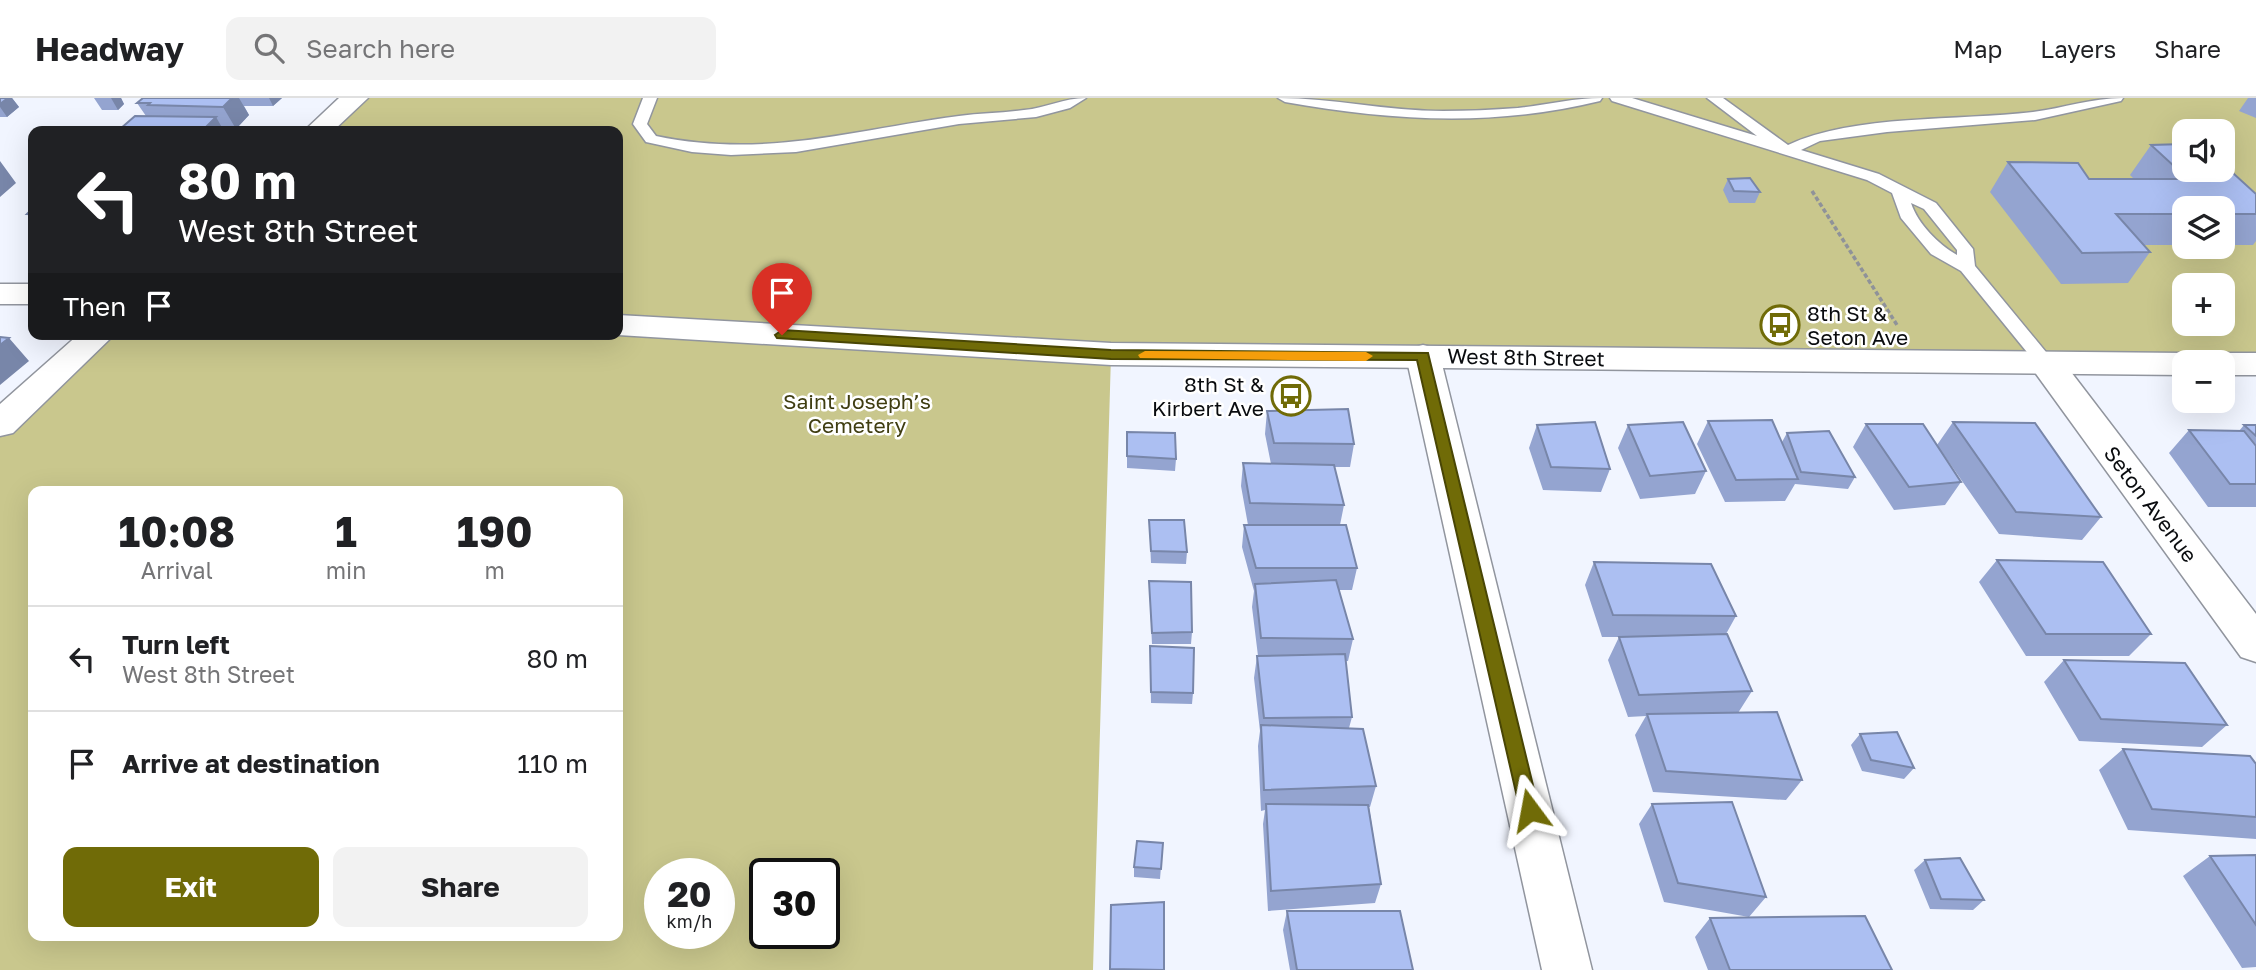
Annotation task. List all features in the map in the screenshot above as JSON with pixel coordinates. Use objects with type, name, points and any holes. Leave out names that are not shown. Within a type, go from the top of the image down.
[{"type":"street","points":[[323,126],[355,98]]},
{"type":"street","points":[[0,293],[28,294]]},
{"type":"street","name":"West 8th Street","points":[[623,325],[1111,354],[2172,364]]},
{"type":"street","points":[[0,424],[92,340]]},
{"type":"street","points":[[1423,356],[1567,970]]},
{"type":"street","name":"Seton Avenue","points":[[2046,363],[2256,645]]},
{"type":"street","points":[[2235,364],[2256,364]]},
{"type":"lane","points":[[650,98],[640,124],[651,139],[700,149],[820,144],[963,119],[1054,110],[1079,98]]},
{"type":"lane","points":[[1286,98],[1347,110],[1465,117],[1550,110],[1595,98]]},
{"type":"lane","points":[[1617,98],[1873,177],[1900,192],[1907,215],[1937,250],[1967,267],[2046,363]]},
{"type":"lane","points":[[1714,98],[1787,151]]},
{"type":"lane","points":[[1787,151],[1818,137],[1887,128],[2035,116],[2116,98]]},
{"type":"path","points":[[1787,151],[1920,362]]},
{"type":"green space","name":"Saint Joseph’s Cemetery","points":[[355,98],[2256,98],[2256,364],[2235,364],[2235,350],[2172,350],[2172,363],[1111,355],[1093,970],[0,970],[0,424],[92,340],[623,340],[623,126],[323,126]]},
{"type":"building","points":[[143,98],[232,98],[223,107],[137,103]]},
{"type":"building","points":[[135,116],[216,117],[207,126],[123,126]]},
{"type":"building","points":[[2172,144],[2172,164],[2151,145]]},
{"type":"building","points":[[2008,162],[2078,163],[2089,179],[2235,182],[2235,175],[2256,194],[2256,214],[2235,214],[2235,196],[2172,196],[2172,214],[2116,214],[2150,252],[2082,253]]},
{"type":"building","points":[[1750,178],[1760,192],[1734,191],[1728,179]]},
{"type":"building","points":[[0,337],[9,338],[0,345]]},
{"type":"building","points":[[1348,409],[1354,444],[1274,443],[1267,411]]},
{"type":"building","points":[[1772,420],[1798,479],[1736,480],[1708,421]]},
{"type":"building","points":[[1595,422],[1610,469],[1551,467],[1537,425]]},
{"type":"building","points":[[1683,422],[1706,471],[1650,476],[1628,425]]},
{"type":"building","points":[[1953,422],[2035,423],[2101,517],[2016,512]]},
{"type":"building","points":[[1866,424],[1923,424],[1961,482],[1909,487]]},
{"type":"building","points":[[2244,425],[2256,425],[2256,436]]},
{"type":"building","points":[[2189,430],[2244,431],[2256,446],[2256,484],[2230,484]]},
{"type":"building","points":[[1829,431],[1855,477],[1801,472],[1787,433]]},
{"type":"building","points":[[1127,432],[1175,433],[1176,459],[1127,456]]},
{"type":"building","points":[[1243,463],[1334,465],[1344,505],[1250,503]]},
{"type":"building","points":[[1149,520],[1184,520],[1187,552],[1151,551]]},
{"type":"building","points":[[1244,525],[1346,525],[1357,568],[1256,568]]},
{"type":"building","points":[[1997,560],[2103,562],[2151,634],[2046,634]]},
{"type":"building","points":[[1594,562],[1711,564],[1736,616],[1613,615]]},
{"type":"building","points":[[1336,580],[1353,639],[1261,638],[1255,584]]},
{"type":"building","points":[[1149,581],[1191,582],[1192,632],[1152,633]]},
{"type":"building","points":[[1727,634],[1752,691],[1639,695],[1619,637]]},
{"type":"building","points":[[1150,646],[1194,648],[1193,693],[1151,692]]},
{"type":"building","points":[[1345,654],[1352,717],[1264,718],[1257,656]]},
{"type":"building","points":[[2064,660],[2185,663],[2227,725],[2101,719]]},
{"type":"building","points":[[1777,712],[1802,780],[1666,771],[1647,714]]},
{"type":"building","points":[[1261,725],[1363,729],[1376,786],[1264,790]]},
{"type":"building","points":[[1897,732],[1914,768],[1871,760],[1860,734]]},
{"type":"building","points":[[2123,749],[2250,756],[2256,764],[2256,817],[2152,809]]},
{"type":"building","points":[[1732,802],[1766,897],[1678,883],[1652,804]]},
{"type":"building","points":[[1266,804],[1368,805],[1381,884],[1271,891]]},
{"type":"building","points":[[1137,841],[1163,843],[1161,869],[1134,867]]},
{"type":"building","points":[[2256,855],[2256,925],[2210,856]]},
{"type":"building","points":[[1960,858],[1984,900],[1941,899],[1925,860]]},
{"type":"building","points":[[1164,902],[1164,970],[1110,969],[1111,905]]},
{"type":"building","points":[[1287,911],[1400,911],[1413,970],[1297,970]]},
{"type":"building","points":[[1865,916],[1892,970],[1730,970],[1710,918]]},
{"type":"slow traffic","points":[[1145,355],[1366,356]]},
{"type":"place","name":"8th St & Seton Ave","points":[[1780,325]]},
{"type":"place","name":"8th St & Kirbert Ave","points":[[1291,396]]},
{"type":"route","points":[[782,335],[1111,354],[1423,356],[1530,810]]}]
